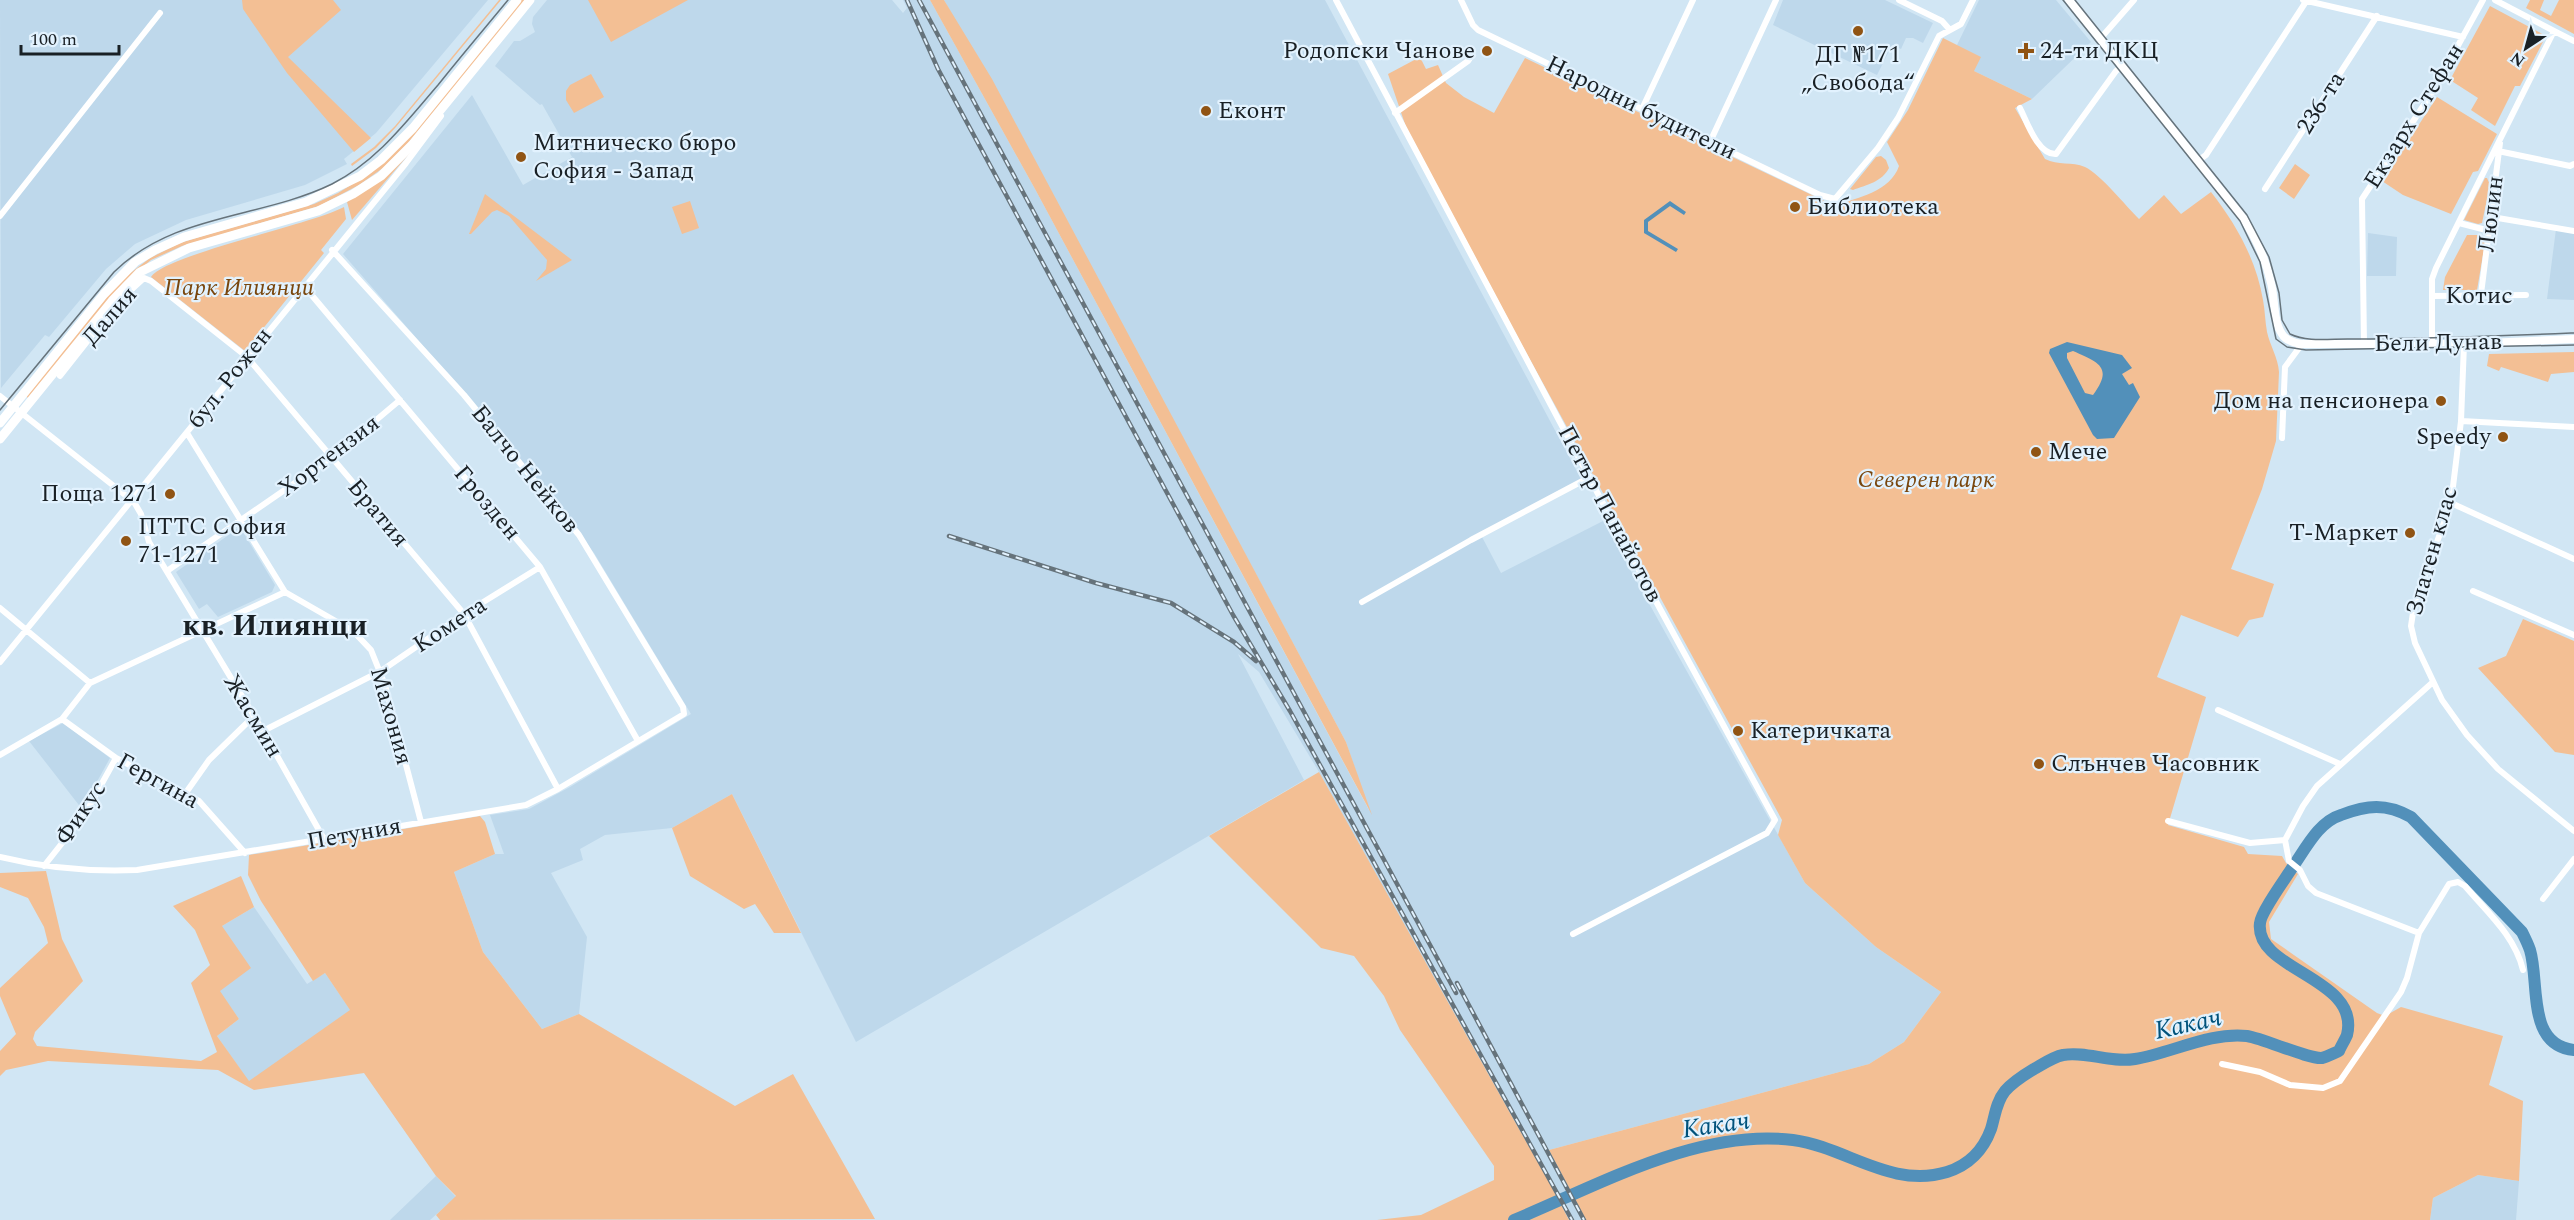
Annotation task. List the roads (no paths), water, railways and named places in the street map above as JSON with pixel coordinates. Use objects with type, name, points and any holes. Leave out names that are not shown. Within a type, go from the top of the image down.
[{"type":"main road","points":[[0,423],[111,286],[143,257],[184,237],[319,197],[342,186],[376,164],[420,120],[517,0]]},
{"type":"main road","name":"бул. Рожен","points":[[0,439],[72,355],[112,301],[140,272],[189,248],[311,213],[353,194],[381,176],[404,154],[457,92],[530,0]]},
{"type":"street","name":"Петър Панайотов","points":[[1336,0],[1775,820],[1767,833],[1573,934]]},
{"type":"street","name":"Народни будители","points":[[1461,0],[1473,26],[1478,30],[1820,195],[1835,199],[1878,148],[1898,118],[1939,36],[1950,30]]},
{"type":"street","points":[[1642,109],[1693,0]]},
{"type":"street","points":[[1710,142],[1776,0]]},
{"type":"street","points":[[1899,0],[1942,21],[1950,30],[1961,24],[1973,0]]},
{"type":"street","points":[[2069,0],[2237,208],[2259,246],[2272,287],[2280,331],[2287,339],[2302,344],[2285,367],[2282,438]]},
{"type":"street","points":[[2100,39],[2134,0]]},
{"type":"street","points":[[2199,160],[2205,155],[2306,0],[2463,37]]},
{"type":"street","name":"Екзарх Стефан","points":[[2364,344],[2362,200],[2433,91],[2483,0]]},
{"type":"street","points":[[2495,0],[2574,41]]},
{"type":"street","points":[[0,216],[160,13]]},
{"type":"street","name":"236-та","points":[[2265,189],[2377,16]]},
{"type":"street","points":[[2432,344],[2432,279],[2436,268],[2554,31]]},
{"type":"street","points":[[1395,113],[1468,61],[1470,58],[1467,52]]},
{"type":"street","points":[[2020,108],[2042,148],[2048,154],[2056,154],[2116,71],[2122,66]]},
{"type":"street","name":"бул. Рожен","points":[[0,662],[187,433],[332,250],[423,142],[457,92]]},
{"type":"street","points":[[2496,151],[2572,165]]},
{"type":"street","name":"Люлин","points":[[2481,294],[2492,217],[2496,151]]},
{"type":"street","points":[[2492,217],[2574,231]]},
{"type":"street","points":[[2459,223],[2490,231]]},
{"type":"street","name":"Балчо Нейков","points":[[332,250],[464,395],[579,535],[685,712]]},
{"type":"street","name":"Далия","points":[[60,376],[72,355],[120,300],[140,280],[147,278]]},
{"type":"street","name":"Братия","points":[[147,278],[247,357],[464,614],[558,789]]},
{"type":"street","name":"Грозден","points":[[304,286],[540,567],[638,741]]},
{"type":"street","name":"Котис","points":[[2432,296],[2526,295]]},
{"type":"street","name":"Бели Дунав","points":[[2302,344],[2464,344],[2574,339]]},
{"type":"street","name":"Златен клас","points":[[2464,344],[2461,421],[2451,503],[2410,617],[2415,643],[2450,712],[2486,757],[2573,828]]},
{"type":"street","points":[[0,396],[131,499]]},
{"type":"street","name":"Хортензия","points":[[167,571],[331,458],[400,400]]},
{"type":"street","points":[[2461,421],[2574,427]]},
{"type":"street","name":"Махония","points":[[187,433],[285,592],[361,637],[371,650],[381,671],[421,822]]},
{"type":"street","points":[[1362,602],[1471,540],[1590,477]]},
{"type":"street","name":"Жасмин","points":[[131,499],[138,507],[149,542],[263,731],[324,839]]},
{"type":"street","points":[[2451,503],[2574,559]]},
{"type":"street","name":"Комета","points":[[263,731],[381,671],[464,614],[540,567]]},
{"type":"street","points":[[2474,591],[2574,634]]},
{"type":"street","points":[[0,755],[62,719],[90,683],[285,592]]},
{"type":"street","points":[[0,608],[90,683]]},
{"type":"street","points":[[2419,933],[2316,893],[2308,886],[2300,870],[2289,861],[2285,840],[2303,806],[2317,786],[2433,682]]},
{"type":"street","points":[[2218,710],[2340,764]]},
{"type":"street","name":"Петуния","points":[[0,857],[44,866],[105,871],[136,870],[526,805],[558,789],[685,712]]},
{"type":"street","points":[[185,795],[209,760],[254,716]]},
{"type":"street","name":"Гергина","points":[[62,719],[116,758],[205,806],[245,853]]},
{"type":"street","name":"Фикус","points":[[44,866],[85,814],[116,758]]},
{"type":"street","points":[[2168,822],[2250,843],[2285,840]]},
{"type":"street","points":[[2544,899],[2574,859]]},
{"type":"street","points":[[2222,1064],[2260,1072],[2290,1085],[2322,1088],[2340,1081],[2385,1016],[2407,978],[2419,933],[2449,884],[2458,882],[2465,886],[2510,938],[2517,950],[2523,970]]},
{"type":"water","points":[[1670,201],[1686,212],[1684,215],[1670,206],[1648,222],[1648,231],[1678,249],[1676,252],[1644,233],[1644,220]]},
{"type":"water","points":[[2067,342],[2122,355],[2132,368],[2122,374],[2129,385],[2133,383],[2140,397],[2114,438],[2097,439],[2093,435],[2049,353],[2050,349]],"holes":[[[2073,351],[2096,362],[2102,372],[2099,386],[2093,395],[2085,393],[2067,358],[2067,353]]]},
{"type":"waterway","name":"Какач","points":[[1514,1220],[1650,1162],[1722,1143],[1758,1139],[1793,1140],[1813,1144],[1869,1165],[1907,1175],[1926,1176],[1947,1172],[1968,1161],[1984,1144],[2005,1091],[2034,1069],[2063,1055],[2081,1054],[2116,1060],[2135,1059],[2205,1040],[2233,1036],[2247,1036],[2322,1058],[2339,1051],[2347,1035],[2347,1016],[2338,1000],[2324,987],[2273,953],[2263,939],[2260,923],[2264,911],[2319,830],[2333,819],[2368,808],[2393,809],[2411,817],[2522,932],[2530,950],[2542,1025],[2548,1037],[2559,1046],[2574,1050]]},
{"type":"tram line","points":[[0,410],[114,272],[138,253],[163,238],[190,227],[276,204],[332,184],[363,164],[402,127],[508,0]]},
{"type":"tram line","points":[[2063,0],[2240,221],[2260,262],[2276,339],[2287,347],[2306,350],[2574,345]]},
{"type":"tram line","points":[[2075,0],[2247,215],[2269,257],[2279,293],[2282,320],[2290,334],[2321,340],[2574,333]]},
{"type":"railway","points":[[907,0],[938,69],[1233,615],[1290,711],[1572,1220]]},
{"type":"railway","points":[[919,0],[1456,993]]},
{"type":"railway","points":[[949,536],[1096,583],[1171,603],[1234,642],[1256,661]]},
{"type":"railway","points":[[1457,983],[1584,1220]]},
{"type":"place","name":"ДГ №171 „Свобода“","points":[[1858,31]]},
{"type":"place","name":"Родопски Чанове","points":[[1487,51]]},
{"type":"place","name":"24-ти ДКЦ","points":[[2026,51]]},
{"type":"place","name":"Еконт","points":[[1206,111]]},
{"type":"place","name":"Митническо бюро София - Запад","points":[[521,157]]},
{"type":"place","name":"Библиотека","points":[[1795,207]]},
{"type":"place","name":"Дом на пенсионера","points":[[2441,401]]},
{"type":"place","name":"Speedy","points":[[2503,437]]},
{"type":"place","name":"Мече","points":[[2036,452]]},
{"type":"place","name":"Поща 1271","points":[[170,494]]},
{"type":"place","name":"Т-Маркет","points":[[2410,533]]},
{"type":"place","name":"ПТТС София 71-1271","points":[[126,541]]},
{"type":"place","name":"Катеричката","points":[[1738,731]]},
{"type":"place","name":"Слънчев Часовник","points":[[2039,764]]},
{"type":"district","name":"кв. Илиянци","points":[[275,626]]},
{"type":"park label","name":"Парк Илиянци","points":[[239,288]]},
{"type":"park label","name":"Северен парк","points":[[1926,480]]}]
